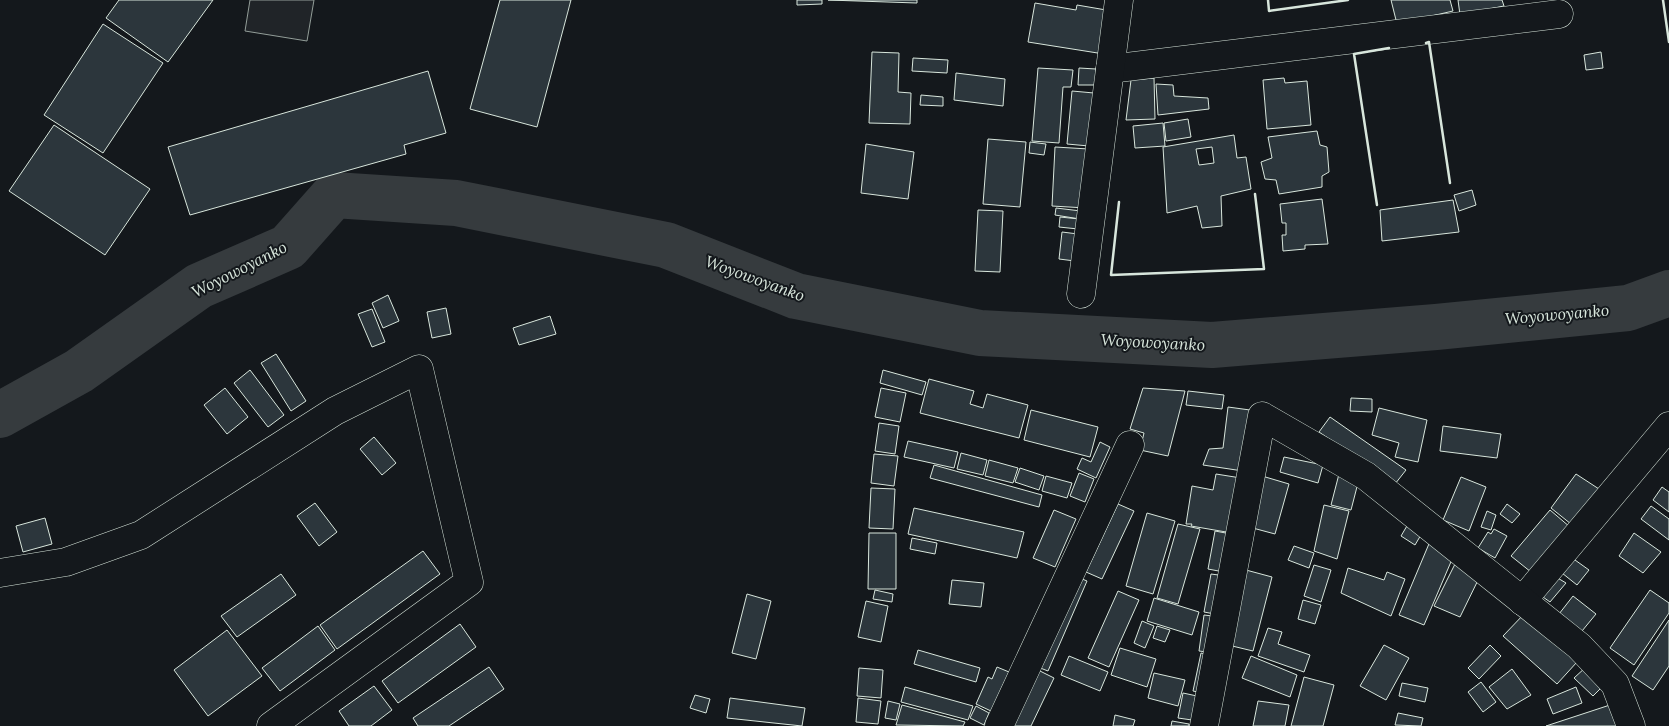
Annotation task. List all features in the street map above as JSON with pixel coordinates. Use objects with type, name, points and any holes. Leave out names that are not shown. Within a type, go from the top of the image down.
[{"type":"street","points":[[1081,294],[1119,0]]},
{"type":"street","points":[[1110,69],[1559,14]]},
{"type":"street","points":[[0,573],[66,562],[141,535],[335,411],[419,369],[469,582],[270,726]]},
{"type":"street","points":[[1204,726],[1262,416],[1366,476],[1579,646],[1615,684],[1631,726]]},
{"type":"street","points":[[1522,601],[1669,426]]},
{"type":"street","points":[[1000,726],[1130,445]]},
{"type":"shaded area","points":[[250,0],[314,0],[307,41],[245,31]]},
{"type":"building","points":[[119,0],[213,0],[168,62],[106,18]]},
{"type":"building","points":[[500,0],[571,0],[537,127],[470,109]]},
{"type":"building","points":[[797,0],[822,0],[822,4],[797,5]]},
{"type":"building","points":[[828,0],[917,0],[917,3]]},
{"type":"building","points":[[1391,0],[1450,0],[1453,11],[1397,24]]},
{"type":"building","points":[[1458,0],[1502,0],[1504,6],[1460,15]]},
{"type":"building","points":[[1035,3],[1076,10],[1077,5],[1112,11],[1104,54],[1028,42]]},
{"type":"building","points":[[103,24],[163,63],[103,153],[44,115]]},
{"type":"building","points":[[872,52],[899,53],[898,92],[911,93],[910,124],[869,123]]},
{"type":"building","points":[[1601,52],[1603,68],[1586,70],[1584,55]]},
{"type":"building","points":[[913,58],[948,60],[947,73],[912,71]]},
{"type":"building","points":[[1038,68],[1073,70],[1071,87],[1063,87],[1059,143],[1032,141]]},
{"type":"building","points":[[1079,68],[1096,69],[1096,85],[1078,85]]},
{"type":"building","points":[[428,71],[446,133],[404,145],[406,154],[190,215],[168,147]]},
{"type":"building","points":[[956,73],[1005,79],[1003,106],[954,100]]},
{"type":"building","points":[[1154,78],[1155,119],[1126,120],[1131,80]]},
{"type":"building","points":[[1284,78],[1285,83],[1307,81],[1311,125],[1267,129],[1263,80]]},
{"type":"building","points":[[1156,84],[1173,85],[1174,96],[1208,98],[1209,109],[1158,115]]},
{"type":"building","points":[[1072,91],[1094,93],[1089,146],[1067,144]]},
{"type":"building","points":[[921,95],[943,97],[943,106],[920,105]]},
{"type":"building","points":[[1188,119],[1191,137],[1166,141],[1164,123]]},
{"type":"building","points":[[1163,123],[1165,146],[1135,148],[1133,126]]},
{"type":"building","points":[[54,125],[150,189],[105,255],[9,191]]},
{"type":"building","points":[[1317,131],[1320,145],[1327,147],[1329,172],[1322,176],[1322,187],[1279,194],[1276,180],[1265,179],[1261,162],[1272,158],[1268,137]]},
{"type":"building","points":[[1234,135],[1237,158],[1246,157],[1251,189],[1221,196],[1222,226],[1202,228],[1197,206],[1167,213],[1163,147]],"holes":[[[1212,147],[1214,163],[1199,165],[1196,149]]]},
{"type":"building","points":[[988,139],[1026,142],[1020,207],[983,204]]},
{"type":"building","points":[[1030,142],[1046,144],[1044,155],[1029,153]]},
{"type":"building","points":[[866,144],[914,152],[908,199],[861,193]]},
{"type":"building","points":[[1055,147],[1089,149],[1086,208],[1052,206]]},
{"type":"building","points":[[1472,190],[1476,205],[1459,211],[1454,195]]},
{"type":"building","points":[[1322,199],[1328,244],[1305,245],[1305,249],[1283,251],[1282,235],[1286,235],[1286,223],[1282,223],[1280,204]]},
{"type":"building","points":[[1453,200],[1459,232],[1382,241],[1380,210]]},
{"type":"building","points":[[1056,208],[1081,211],[1080,219],[1055,215]]},
{"type":"building","points":[[978,210],[1003,211],[1000,272],[975,271]]},
{"type":"building","points":[[1060,217],[1079,219],[1078,229],[1059,227]]},
{"type":"building","points":[[1062,232],[1078,234],[1075,261],[1059,259]]},
{"type":"building","points":[[388,295],[399,321],[383,328],[372,303]]},
{"type":"building","points":[[446,308],[451,334],[432,338],[427,312]]},
{"type":"building","points":[[372,309],[385,342],[372,347],[358,314]]},
{"type":"building","points":[[550,316],[556,334],[519,345],[513,328]]},
{"type":"building","points":[[276,354],[306,401],[291,411],[261,363]]},
{"type":"building","points":[[250,370],[284,415],[268,427],[234,383]]},
{"type":"building","points":[[883,370],[926,382],[922,395],[880,383]]},
{"type":"building","points":[[929,379],[974,391],[970,404],[983,408],[987,394],[1028,405],[1019,438],[920,413]]},
{"type":"building","points":[[225,388],[248,417],[227,434],[204,405]]},
{"type":"building","points":[[881,388],[906,393],[900,422],[875,417]]},
{"type":"building","points":[[1143,388],[1185,391],[1168,456],[1140,450],[1144,433],[1130,429]]},
{"type":"building","points":[[1188,391],[1224,395],[1222,409],[1186,405]]},
{"type":"building","points":[[1351,398],[1372,399],[1372,412],[1350,411]]},
{"type":"building","points":[[1228,407],[1250,410],[1243,471],[1203,465],[1209,449],[1223,448]]},
{"type":"building","points":[[1379,408],[1427,420],[1418,462],[1395,457],[1399,443],[1372,435]]},
{"type":"building","points":[[1031,410],[1098,427],[1090,457],[1024,440]]},
{"type":"building","points":[[1330,417],[1406,470],[1395,484],[1319,432]]},
{"type":"building","points":[[879,423],[899,426],[895,454],[875,451]]},
{"type":"building","points":[[1443,426],[1501,434],[1497,458],[1440,451]]},
{"type":"building","points":[[374,437],[396,463],[382,475],[360,449]]},
{"type":"building","points":[[908,441],[958,452],[954,468],[904,457]]},
{"type":"building","points":[[1100,442],[1110,447],[1096,478],[1077,469],[1082,458],[1091,462]]},
{"type":"building","points":[[961,453],[987,460],[983,475],[957,469]]},
{"type":"building","points":[[874,454],[898,456],[894,486],[871,483]]},
{"type":"building","points":[[1284,457],[1323,465],[1318,483],[1280,472]]},
{"type":"building","points":[[989,460],[1018,468],[1013,483],[985,476]]},
{"type":"building","points":[[934,465],[1042,495],[1039,507],[930,478]]},
{"type":"building","points":[[1020,468],[1044,476],[1039,490],[1015,482]]},
{"type":"building","points":[[1079,473],[1094,479],[1085,502],[1070,496]]},
{"type":"building","points":[[1216,474],[1241,478],[1232,533],[1186,524],[1192,486],[1213,490]]},
{"type":"building","points":[[1339,474],[1359,479],[1351,510],[1331,505]]},
{"type":"building","points":[[1576,474],[1599,489],[1571,524],[1551,508]]},
{"type":"building","points":[[1046,476],[1072,483],[1067,498],[1042,491]]},
{"type":"building","points":[[1262,476],[1289,484],[1275,534],[1249,527]]},
{"type":"building","points":[[1461,477],[1486,487],[1469,531],[1443,520]]},
{"type":"building","points":[[1662,487],[1669,492],[1669,512],[1653,500]]},
{"type":"building","points":[[871,488],[895,489],[893,529],[869,528]]},
{"type":"building","points":[[315,503],[337,532],[319,546],[297,516]]},
{"type":"building","points":[[1118,504],[1134,511],[1102,579],[1086,572]]},
{"type":"building","points":[[1507,504],[1520,514],[1512,523],[1500,514]]},
{"type":"building","points":[[1324,505],[1349,511],[1337,559],[1314,551]]},
{"type":"building","points":[[1651,506],[1669,519],[1669,540],[1641,519]]},
{"type":"building","points":[[914,508],[1024,532],[1017,558],[908,534]]},
{"type":"building","points":[[1054,510],[1076,519],[1055,567],[1033,558]]},
{"type":"building","points":[[1550,510],[1570,527],[1531,572],[1511,556]]},
{"type":"building","points":[[1487,511],[1496,515],[1491,530],[1481,527]]},
{"type":"building","points":[[1147,513],[1175,521],[1153,594],[1126,586]]},
{"type":"building","points":[[45,518],[52,544],[23,552],[16,526]]},
{"type":"building","points":[[1411,519],[1425,528],[1415,545],[1401,536]]},
{"type":"building","points":[[1178,524],[1200,529],[1178,604],[1157,598]]},
{"type":"building","points":[[1494,529],[1507,536],[1495,558],[1478,548],[1488,532],[1491,534]]},
{"type":"building","points":[[1215,531],[1231,534],[1224,572],[1208,569]]},
{"type":"building","points":[[869,533],[896,533],[896,589],[868,589]]},
{"type":"building","points":[[1634,533],[1661,552],[1643,573],[1619,556]]},
{"type":"building","points":[[912,538],[937,543],[935,554],[910,549]]},
{"type":"building","points":[[1431,539],[1456,550],[1424,625],[1399,615]]},
{"type":"building","points":[[1294,546],[1314,553],[1309,568],[1288,560]]},
{"type":"building","points":[[423,551],[440,574],[337,649],[320,625]]},
{"type":"building","points":[[1568,555],[1589,570],[1577,585],[1557,569]]},
{"type":"building","points":[[1459,556],[1482,572],[1460,617],[1434,606]]},
{"type":"building","points":[[1314,565],[1331,570],[1321,602],[1304,596]]},
{"type":"building","points":[[1348,568],[1384,580],[1387,572],[1405,579],[1391,616],[1341,593]]},
{"type":"building","points":[[1246,570],[1272,577],[1253,651],[1228,645]]},
{"type":"building","points":[[281,574],[296,595],[237,637],[221,616]]},
{"type":"building","points":[[1070,574],[1087,581],[1048,671],[1030,664]]},
{"type":"building","points":[[1211,574],[1226,576],[1220,615],[1204,612]]},
{"type":"building","points":[[1551,574],[1566,583],[1550,602],[1536,592]]},
{"type":"building","points":[[952,580],[984,583],[981,607],[949,604]]},
{"type":"building","points":[[875,590],[893,594],[892,602],[873,599]]},
{"type":"building","points":[[1650,590],[1669,603],[1669,613],[1634,665],[1610,648]]},
{"type":"building","points":[[1118,591],[1139,600],[1109,667],[1088,658]]},
{"type":"building","points":[[747,594],[771,601],[756,659],[732,653]]},
{"type":"building","points":[[1573,596],[1596,614],[1582,631],[1559,614]]},
{"type":"building","points":[[1154,598],[1199,612],[1192,635],[1147,621]]},
{"type":"building","points":[[1303,600],[1321,605],[1315,624],[1298,619]]},
{"type":"building","points":[[866,601],[888,606],[881,642],[858,637]]},
{"type":"building","points":[[1525,613],[1577,662],[1557,684],[1503,636]]},
{"type":"building","points":[[1204,615],[1221,617],[1215,653],[1199,651]]},
{"type":"building","points":[[1669,620],[1669,666],[1653,690],[1632,676]]},
{"type":"building","points":[[1142,621],[1154,626],[1145,648],[1134,643]]},
{"type":"building","points":[[460,624],[476,647],[398,703],[382,681]]},
{"type":"building","points":[[318,626],[335,650],[280,691],[262,668]]},
{"type":"building","points":[[1157,626],[1170,630],[1165,642],[1153,638]]},
{"type":"building","points":[[1268,628],[1282,632],[1278,644],[1310,655],[1304,672],[1258,656]]},
{"type":"building","points":[[227,630],[262,676],[208,716],[174,670]]},
{"type":"building","points":[[1384,645],[1409,658],[1386,700],[1360,686]]},
{"type":"building","points":[[1490,645],[1501,656],[1479,679],[1468,668]]},
{"type":"building","points":[[1120,648],[1156,659],[1147,687],[1111,675]]},
{"type":"building","points":[[918,650],[980,668],[976,682],[914,664]]},
{"type":"building","points":[[1201,653],[1215,656],[1207,694],[1193,691]]},
{"type":"building","points":[[1069,656],[1108,672],[1100,691],[1061,675]]},
{"type":"building","points":[[1251,656],[1297,675],[1290,697],[1242,678]]},
{"type":"building","points":[[489,667],[504,689],[449,726],[418,726],[413,718]]},
{"type":"building","points":[[997,667],[1009,672],[991,711],[976,704],[988,677],[992,679]]},
{"type":"building","points":[[1032,667],[1054,678],[1031,726],[1004,726]]},
{"type":"building","points":[[1586,667],[1604,685],[1593,696],[1574,678]]},
{"type":"building","points":[[859,668],[883,670],[881,698],[857,696]]},
{"type":"building","points":[[1512,669],[1531,695],[1507,709],[1489,687]]},
{"type":"building","points":[[1154,673],[1185,680],[1178,706],[1148,698]]},
{"type":"building","points":[[1304,677],[1334,685],[1323,726],[1291,726]]},
{"type":"building","points":[[1481,682],[1496,702],[1483,712],[1468,692]]},
{"type":"building","points":[[1402,683],[1428,688],[1425,702],[1399,696]]},
{"type":"building","points":[[374,686],[392,710],[371,726],[349,726],[339,711]]},
{"type":"building","points":[[905,687],[973,706],[968,720],[901,702]]},
{"type":"building","points":[[1576,687],[1582,703],[1553,714],[1547,699]]},
{"type":"building","points":[[1183,693],[1197,696],[1192,720],[1178,718]]},
{"type":"building","points":[[695,695],[710,699],[706,713],[690,708]]},
{"type":"building","points":[[730,698],[805,708],[802,726],[727,718]]},
{"type":"building","points":[[858,698],[881,701],[878,724],[856,722]]},
{"type":"building","points":[[888,701],[900,704],[896,720],[885,718]]},
{"type":"building","points":[[1258,701],[1289,705],[1285,726],[1253,726]]},
{"type":"building","points":[[1616,703],[1623,726],[1546,726]]},
{"type":"building","points":[[902,705],[965,722],[963,726],[896,725]]},
{"type":"building","points":[[976,706],[989,713],[984,725],[970,718]]},
{"type":"building","points":[[1398,713],[1423,718],[1421,726],[1395,725]]},
{"type":"building","points":[[1115,715],[1135,720],[1133,726],[1113,726]]},
{"type":"building","points":[[1172,721],[1189,724],[1189,726],[1171,726]]},
{"type":"waterway","name":"Woyowoyanko","points":[[0,415],[79,371],[199,286],[288,247],[334,195],[456,203],[666,245],[796,296],[980,333],[1212,345],[1436,327],[1628,308],[1669,293]]},
{"type":"wall","points":[[1268,0],[1269,11],[1348,0]]},
{"type":"wall","points":[[1663,0],[1669,42]]},
{"type":"wall","points":[[1426,43],[1429,42],[1450,183]]},
{"type":"wall","points":[[1377,205],[1354,54],[1389,48]]},
{"type":"wall","points":[[1119,202],[1111,275],[1264,269],[1255,194]]}]
